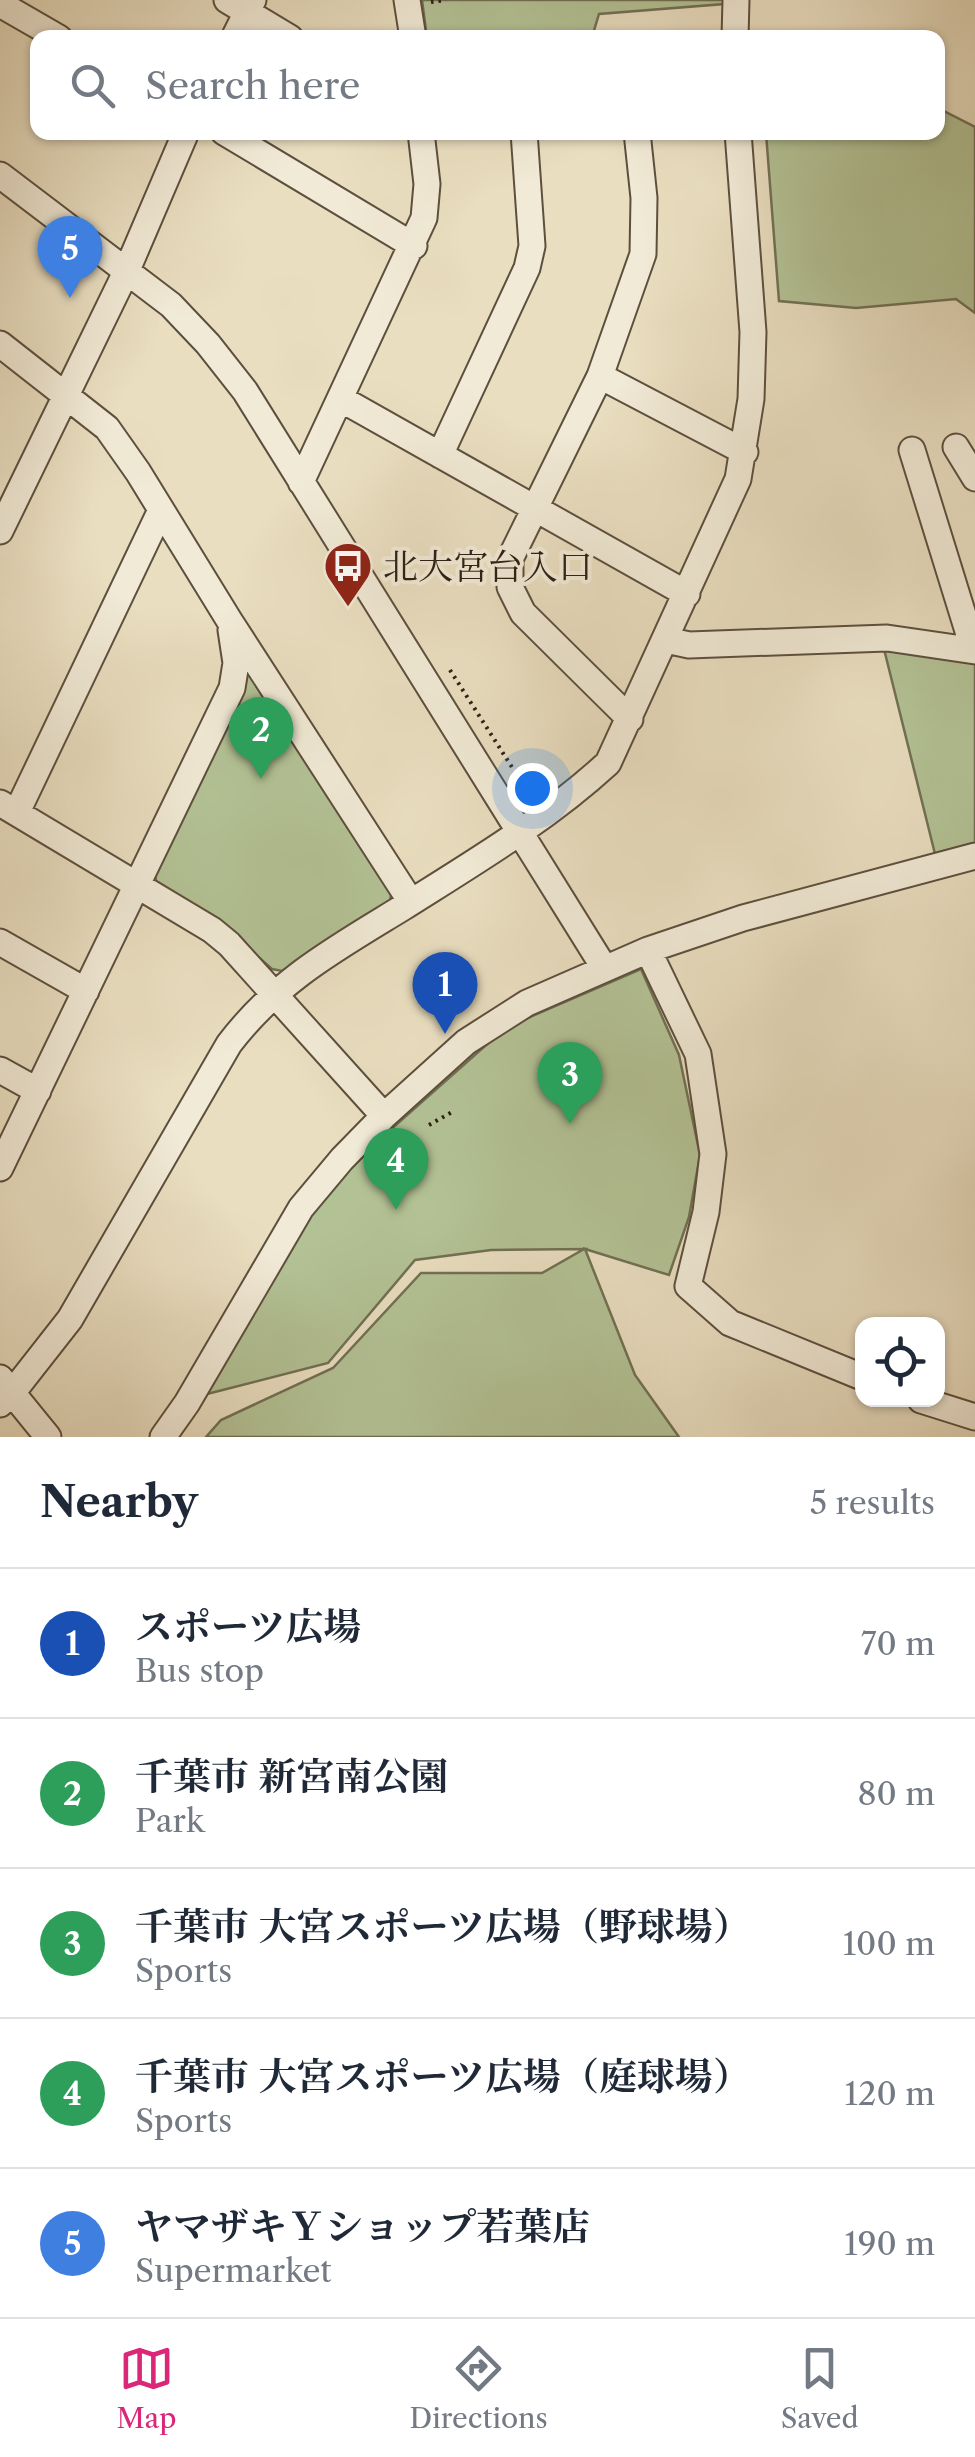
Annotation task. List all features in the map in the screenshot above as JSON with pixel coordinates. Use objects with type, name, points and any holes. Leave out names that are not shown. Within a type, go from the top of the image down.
[{"type":"street","points":[[407,0],[412,30]]},
{"type":"street","points":[[736,0],[736,30]]},
{"type":"street","points":[[0,4],[45,30]]},
{"type":"street","points":[[236,30],[243,4],[279,30]]},
{"type":"street","points":[[0,531],[127,270],[183,140]]},
{"type":"street","points":[[237,140],[414,246]]},
{"type":"street","points":[[301,482],[424,218],[427,184],[422,140]]},
{"type":"street","points":[[440,454],[526,268],[532,246],[525,140]]},
{"type":"street","points":[[630,719],[524,613],[510,587],[510,559],[600,376],[643,254],[644,198],[638,140]]},
{"type":"street","points":[[48,1437],[4,1392],[70,1320],[229,1044],[273,993],[304,968],[520,833],[578,791],[608,763],[738,479],[745,452],[752,399],[753,332],[738,140]]},
{"type":"street","points":[[0,175],[171,305],[246,391],[605,969]]},
{"type":"street","points":[[0,344],[106,428],[411,902]]},
{"type":"street","points":[[600,376],[745,452]]},
{"type":"street","points":[[341,399],[687,594]]},
{"type":"street","points":[[956,447],[975,478]]},
{"type":"street","points":[[666,640],[689,646],[886,638],[973,650],[912,450]]},
{"type":"street","points":[[161,510],[8,807],[212,930],[384,1116]]},
{"type":"street","points":[[4,1154],[232,688],[236,663],[229,620]]},
{"type":"street","points":[[163,1437],[302,1208],[384,1116],[466,1042],[528,1003],[648,950],[743,918],[975,856]]},
{"type":"street","points":[[0,942],[86,991]]},
{"type":"street","points":[[648,950],[698,1054],[713,1154],[706,1212],[688,1286],[730,1323],[855,1373]]},
{"type":"street","points":[[0,1070],[38,1091]]},
{"type":"street","points":[[943,1407],[975,1417]]},
{"type":"path","points":[[429,1126],[452,1112]]},
{"type":"green space","points":[[422,0],[724,0],[724,4],[599,14],[594,30],[426,30]]},
{"type":"green space","points":[[945,112],[975,127],[975,313],[956,299],[856,308],[779,301],[767,140],[945,140]]},
{"type":"green space","points":[[883,645],[975,656],[975,849],[937,862]]},
{"type":"green space","points":[[247,671],[255,671],[392,891],[390,900],[282,971],[272,969],[214,918],[156,881],[155,872]]},
{"type":"green space","points":[[641,969],[679,1055],[700,1155],[689,1217],[669,1275],[585,1249],[635,1375],[679,1437],[206,1437],[221,1420],[333,1368],[421,1273],[542,1273],[584,1249],[491,1250],[415,1260],[328,1363],[203,1395],[273,1267],[345,1170],[494,1038],[523,1020]]},
{"type":"place","name":"ヤマザキＹショップ若葉店","points":[[70,298]]},
{"type":"place","name":"北大宮台入口","points":[[348,608]]},
{"type":"place","name":"千葉市 新宮南公園","points":[[261,779]]},
{"type":"place","name":"スポーツ広場","points":[[445,1034]]},
{"type":"place","name":"千葉市 大宮スポーツ広場（野球場）","points":[[570,1124]]},
{"type":"place","name":"千葉市 大宮スポーツ広場（庭球場）","points":[[396,1210]]}]
